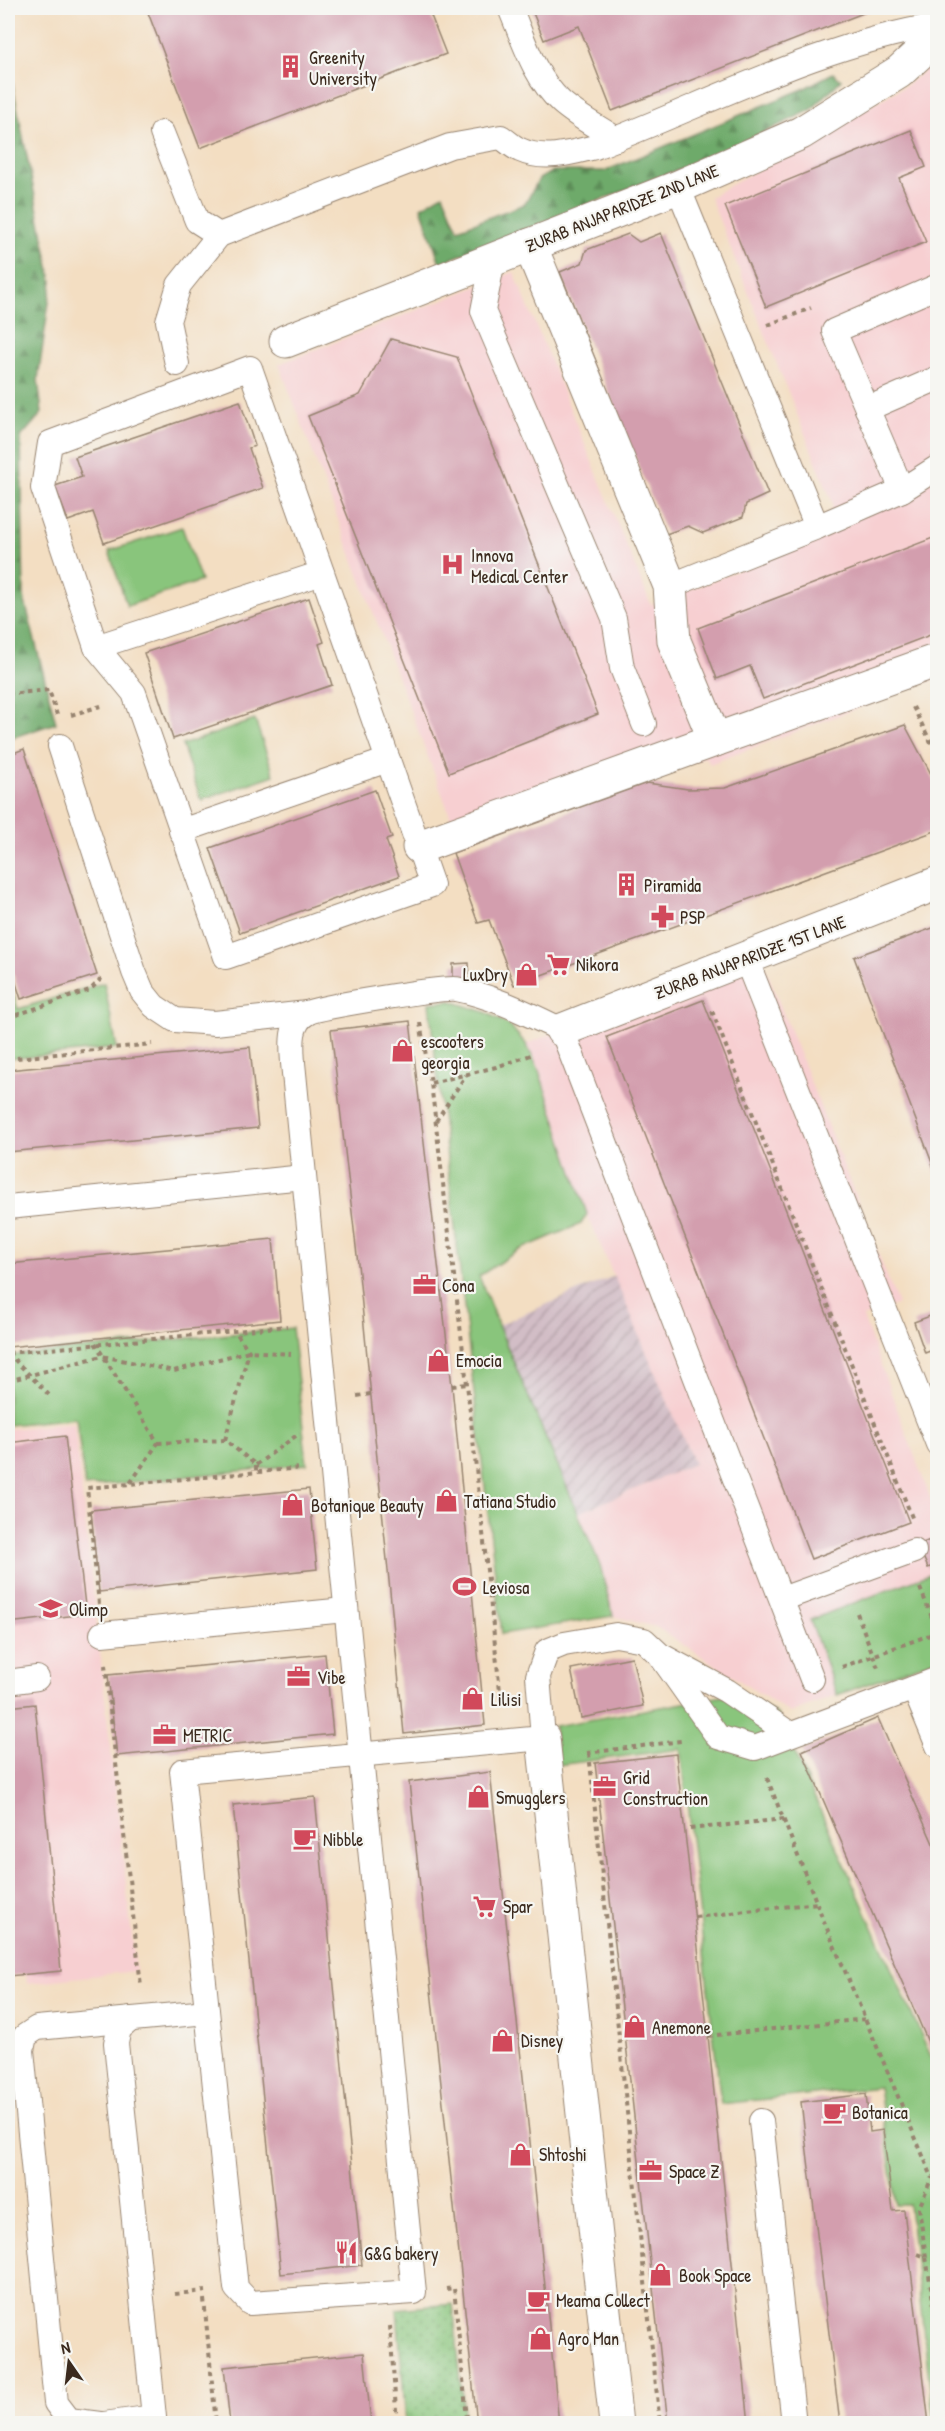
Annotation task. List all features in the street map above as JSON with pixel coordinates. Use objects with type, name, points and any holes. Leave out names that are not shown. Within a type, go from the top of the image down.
[{"type":"street","name":"ZURAB ANJAPARIDZE 2ND LANE","points":[[286,340],[678,187],[801,133],[899,72],[938,36]]},
{"type":"street","points":[[530,245],[670,586],[674,641],[715,740]]},
{"type":"street","points":[[419,847],[938,660]]},
{"type":"street","name":"ZURAB ANJAPARIDZE 1ST LANE","points":[[552,1041],[699,977],[938,883]]},
{"type":"street","points":[[544,1748],[616,2424]]},
{"type":"lane","points":[[510,8],[531,62],[543,81],[561,102],[616,139]]},
{"type":"lane","points":[[177,364],[168,321],[173,303],[179,285],[219,235],[450,146],[501,137],[521,150],[543,156],[566,154],[616,139],[849,46],[894,32],[938,25]]},
{"type":"lane","points":[[162,133],[197,221],[219,235]]},
{"type":"lane","points":[[678,187],[817,527]]},
{"type":"lane","points":[[493,260],[483,311],[614,618],[622,668],[644,724]]},
{"type":"lane","points":[[902,490],[834,331],[938,286]]},
{"type":"lane","points":[[250,368],[432,885],[226,957],[134,693],[96,647],[43,488],[50,443],[250,368]]},
{"type":"lane","points":[[867,409],[938,378]]},
{"type":"lane","points":[[670,586],[902,490],[938,467]]},
{"type":"lane","points":[[96,647],[322,573]]},
{"type":"lane","points":[[60,746],[142,992],[154,1006],[175,1020],[215,1023],[307,1013],[370,1000],[454,989],[505,1003],[552,1041],[782,1599],[812,1679]]},
{"type":"lane","points":[[181,831],[388,760]]},
{"type":"lane","points":[[746,959],[938,1444]]},
{"type":"lane","points":[[307,1013],[294,1029],[292,1040],[316,1322],[362,1755],[414,2292],[263,2304],[250,2303],[236,2288],[182,1771],[362,1755],[505,1741],[544,1748],[537,1676],[547,1651],[564,1644],[616,1635],[644,1640],[660,1655],[718,1737],[755,1748],[938,1679]]},
{"type":"lane","points":[[8,1207],[304,1178]]},
{"type":"lane","points":[[782,1599],[914,1551]]},
{"type":"lane","points":[[102,1634],[345,1610]]},
{"type":"lane","points":[[660,1655],[727,1691],[790,1734]]},
{"type":"lane","points":[[8,1682],[37,1678]]},
{"type":"lane","points":[[914,1688],[938,1746]]},
{"type":"lane","points":[[131,2019],[119,2029],[116,2043],[154,2420],[102,2424],[69,2420],[56,2403],[22,2050],[25,2036],[37,2028],[131,2019],[207,2012]]},
{"type":"lane","points":[[760,2121],[794,2424]]},
{"type":"path","points":[[769,325],[821,304]]},
{"type":"path","points":[[8,694],[49,690],[58,718]]},
{"type":"path","points":[[69,715],[104,705]]},
{"type":"path","points":[[8,1011],[16,1015],[90,990],[127,952]]},
{"type":"path","points":[[699,977],[914,1522],[914,1551]]},
{"type":"path","points":[[419,1017],[431,1083],[467,1384],[505,1741]]},
{"type":"path","points":[[431,1083],[496,1067],[552,1041]]},
{"type":"path","points":[[435,1121],[466,1075]]},
{"type":"path","points":[[8,1353],[316,1322]]},
{"type":"path","points":[[225,1440],[249,1351],[236,1331]]},
{"type":"path","points":[[95,1343],[158,1443]]},
{"type":"path","points":[[8,1382],[102,1356],[174,1371],[249,1351],[297,1354]]},
{"type":"path","points":[[8,1353],[52,1398]]},
{"type":"path","points":[[452,1386],[467,1384]]},
{"type":"path","points":[[256,1465],[305,1429]]},
{"type":"path","points":[[158,1443],[225,1440],[256,1465]]},
{"type":"path","points":[[129,1485],[158,1443]]},
{"type":"path","points":[[141,1987],[87,1488],[332,1464]]},
{"type":"path","points":[[256,1465],[256,1473]]},
{"type":"path","points":[[840,1668],[938,1632],[920,1588]]},
{"type":"path","points":[[857,1613],[880,1672]]},
{"type":"path","points":[[544,1748],[589,1753],[718,1737]]},
{"type":"path","points":[[755,1748],[817,1903],[935,2177],[919,2208],[938,2328]]},
{"type":"path","points":[[589,1753],[660,2424]]},
{"type":"path","points":[[690,1828],[784,1819]]},
{"type":"path","points":[[695,1917],[817,1903]]},
{"type":"path","points":[[708,2036],[866,2019]]},
{"type":"path","points":[[918,2254],[926,2257]]},
{"type":"path","points":[[414,2292],[454,2288],[468,2421],[459,2424]]},
{"type":"path","points":[[203,2292],[216,2424]]},
{"type":"path","points":[[387,2295],[398,2424]]},
{"type":"shaded area","points":[[937,60],[937,678],[710,764],[705,757],[448,847],[450,815],[279,364],[514,272],[651,605],[823,537],[833,504],[710,197],[907,85]]},
{"type":"shaded area","points":[[760,954],[898,1304],[863,1317],[937,1516],[937,1571],[811,1620],[837,1695],[790,1713],[656,1627],[613,1616],[600,1565],[578,1513],[694,1464],[587,1214],[538,1068],[526,1044]]},
{"type":"shaded area","points":[[614,1276],[694,1464],[578,1513],[498,1325]]},
{"type":"shaded area","name":"Olimp","points":[[74,1423],[136,1971],[27,1983],[26,1974],[8,1976],[8,1429]]},
{"type":"green space","points":[[8,62],[52,281],[38,379],[42,413],[21,437],[24,598],[56,723],[8,739]]},
{"type":"green space","points":[[833,73],[841,80],[811,110],[723,152],[440,263],[421,207],[443,194],[458,229],[525,204],[539,179],[553,171],[605,171],[803,89]]},
{"type":"green space","points":[[182,527],[201,581],[127,606],[109,551]]},
{"type":"green space","points":[[255,720],[274,775],[201,800],[182,745]]},
{"type":"green space","points":[[8,978],[18,1009],[104,983],[117,1048],[8,1059]]},
{"type":"green space","points":[[451,1001],[485,1012],[509,1025],[526,1044],[538,1068],[587,1214],[581,1224],[519,1250],[479,1276],[600,1565],[613,1616],[502,1634],[429,1003]]},
{"type":"green space","points":[[292,1328],[307,1464],[85,1487],[76,1418],[8,1425],[8,1356]]},
{"type":"green space","points":[[937,1571],[937,1659],[837,1695],[810,1620]]},
{"type":"green space","points":[[740,1693],[777,1714],[937,2070],[937,2423],[934,2423],[909,2205],[896,2205],[879,2087],[721,2104],[681,1749],[558,1765],[554,1726]]},
{"type":"green space","points":[[453,2304],[464,2413],[443,2423],[406,2423],[397,2309]]},
{"type":"building","name":"Greenity University","points":[[154,8],[428,8],[446,54],[200,148],[147,10]]},
{"type":"building","points":[[531,8],[876,8],[612,111],[579,26],[544,40]]},
{"type":"building","points":[[911,130],[926,167],[899,178],[926,242],[766,307],[725,206]]},
{"type":"building","points":[[661,233],[768,494],[746,504],[743,517],[703,533],[688,526],[666,534],[560,272],[582,263],[586,250],[628,234],[639,242]]},
{"type":"building","name":"Innova Medical Center","points":[[391,339],[457,357],[598,714],[449,773],[308,416],[360,395]]},
{"type":"building","points":[[240,401],[255,446],[249,448],[263,488],[104,543],[93,512],[68,521],[55,486],[82,477],[75,457]]},
{"type":"building","points":[[938,536],[938,632],[763,699],[750,666],[717,679],[698,628]]},
{"type":"building","points":[[309,598],[324,642],[319,644],[332,685],[173,739],[144,653]]},
{"type":"building","name":"Piramida","points":[[905,725],[938,787],[938,830],[514,985],[489,920],[478,923],[453,853],[647,783],[688,789],[725,788]]},
{"type":"building","points":[[24,749],[97,975],[21,999],[8,958],[8,755]]},
{"type":"building","points":[[375,790],[392,838],[386,840],[399,876],[240,933],[210,848]]},
{"type":"building","points":[[938,926],[938,1176],[937,1176],[854,957]]},
{"type":"building","points":[[469,963],[470,981],[453,981],[453,964]]},
{"type":"building","points":[[703,1000],[909,1522],[811,1559],[607,1037]]},
{"type":"building","points":[[410,1021],[452,1386],[485,1725],[404,1734],[358,1264],[331,1030]]},
{"type":"building","points":[[250,1047],[258,1128],[8,1152],[8,1070]]},
{"type":"building","points":[[273,1239],[280,1320],[8,1347],[8,1264]]},
{"type":"building","points":[[938,1313],[938,1348],[925,1353],[914,1322]]},
{"type":"building","points":[[65,1436],[86,1614],[8,1623],[8,1443]]},
{"type":"building","points":[[309,1489],[317,1569],[99,1592],[91,1510]]},
{"type":"building","points":[[935,1538],[938,1544],[938,1564],[928,1568],[918,1545]]},
{"type":"building","points":[[325,1654],[333,1734],[117,1756],[108,1675]]},
{"type":"building","points":[[632,1657],[643,1706],[581,1718],[571,1669]]},
{"type":"building","points":[[35,1704],[61,1971],[8,1976],[8,1707]]},
{"type":"building","points":[[878,1718],[938,1855],[938,2065],[802,1751]]},
{"type":"building","points":[[676,1754],[749,2424],[668,2424],[595,1763]]},
{"type":"building","points":[[490,1772],[559,2424],[477,2424],[409,1782]]},
{"type":"building","points":[[315,1797],[362,2265],[281,2274],[233,1805]]},
{"type":"building","points":[[866,2094],[870,2132],[883,2130],[893,2211],[904,2210],[929,2424],[840,2424],[801,2102]]},
{"type":"building","points":[[364,2353],[371,2424],[230,2424],[224,2367]]},
{"type":"place","name":"Greenity University","points":[[291,67]]},
{"type":"place","name":"Innova Medical Center","points":[[453,565]]},
{"type":"place","name":"Piramida","points":[[626,885]]},
{"type":"place","name":"PSP","points":[[662,917]]},
{"type":"place","name":"Nikora","points":[[558,964]]},
{"type":"place","name":"LuxDry","points":[[526,974]]},
{"type":"place","name":"escooters georgia","points":[[403,1051]]},
{"type":"place","name":"Cona","points":[[424,1285]]},
{"type":"place","name":"Emocia","points":[[438,1360]]},
{"type":"place","name":"Tatiana Studio","points":[[446,1501]]},
{"type":"place","name":"Botanique Beauty","points":[[293,1505]]},
{"type":"place","name":"Leviosa","points":[[465,1587]]},
{"type":"place","name":"Olimp","points":[[51,1609]]},
{"type":"place","name":"Vibe","points":[[299,1677]]},
{"type":"place","name":"Lilisi","points":[[473,1699]]},
{"type":"place","name":"METRIC","points":[[165,1735]]},
{"type":"place","name":"Grid Construction","points":[[605,1787]]},
{"type":"place","name":"Smugglers","points":[[478,1797]]},
{"type":"place","name":"Nibble","points":[[305,1839]]},
{"type":"place","name":"Spar","points":[[485,1906]]},
{"type":"place","name":"Anemone","points":[[634,2027]]},
{"type":"place","name":"Disney","points":[[503,2040]]},
{"type":"place","name":"Botanica","points":[[834,2112]]},
{"type":"place","name":"Shtoshi","points":[[521,2154]]},
{"type":"place","name":"Space Z","points":[[651,2171]]},
{"type":"place","name":"G&G bakery","points":[[346,2253]]},
{"type":"place","name":"Book Space","points":[[661,2275]]},
{"type":"place","name":"Meama Collect","points":[[538,2300]]},
{"type":"place","name":"Agro Man","points":[[540,2338]]}]
